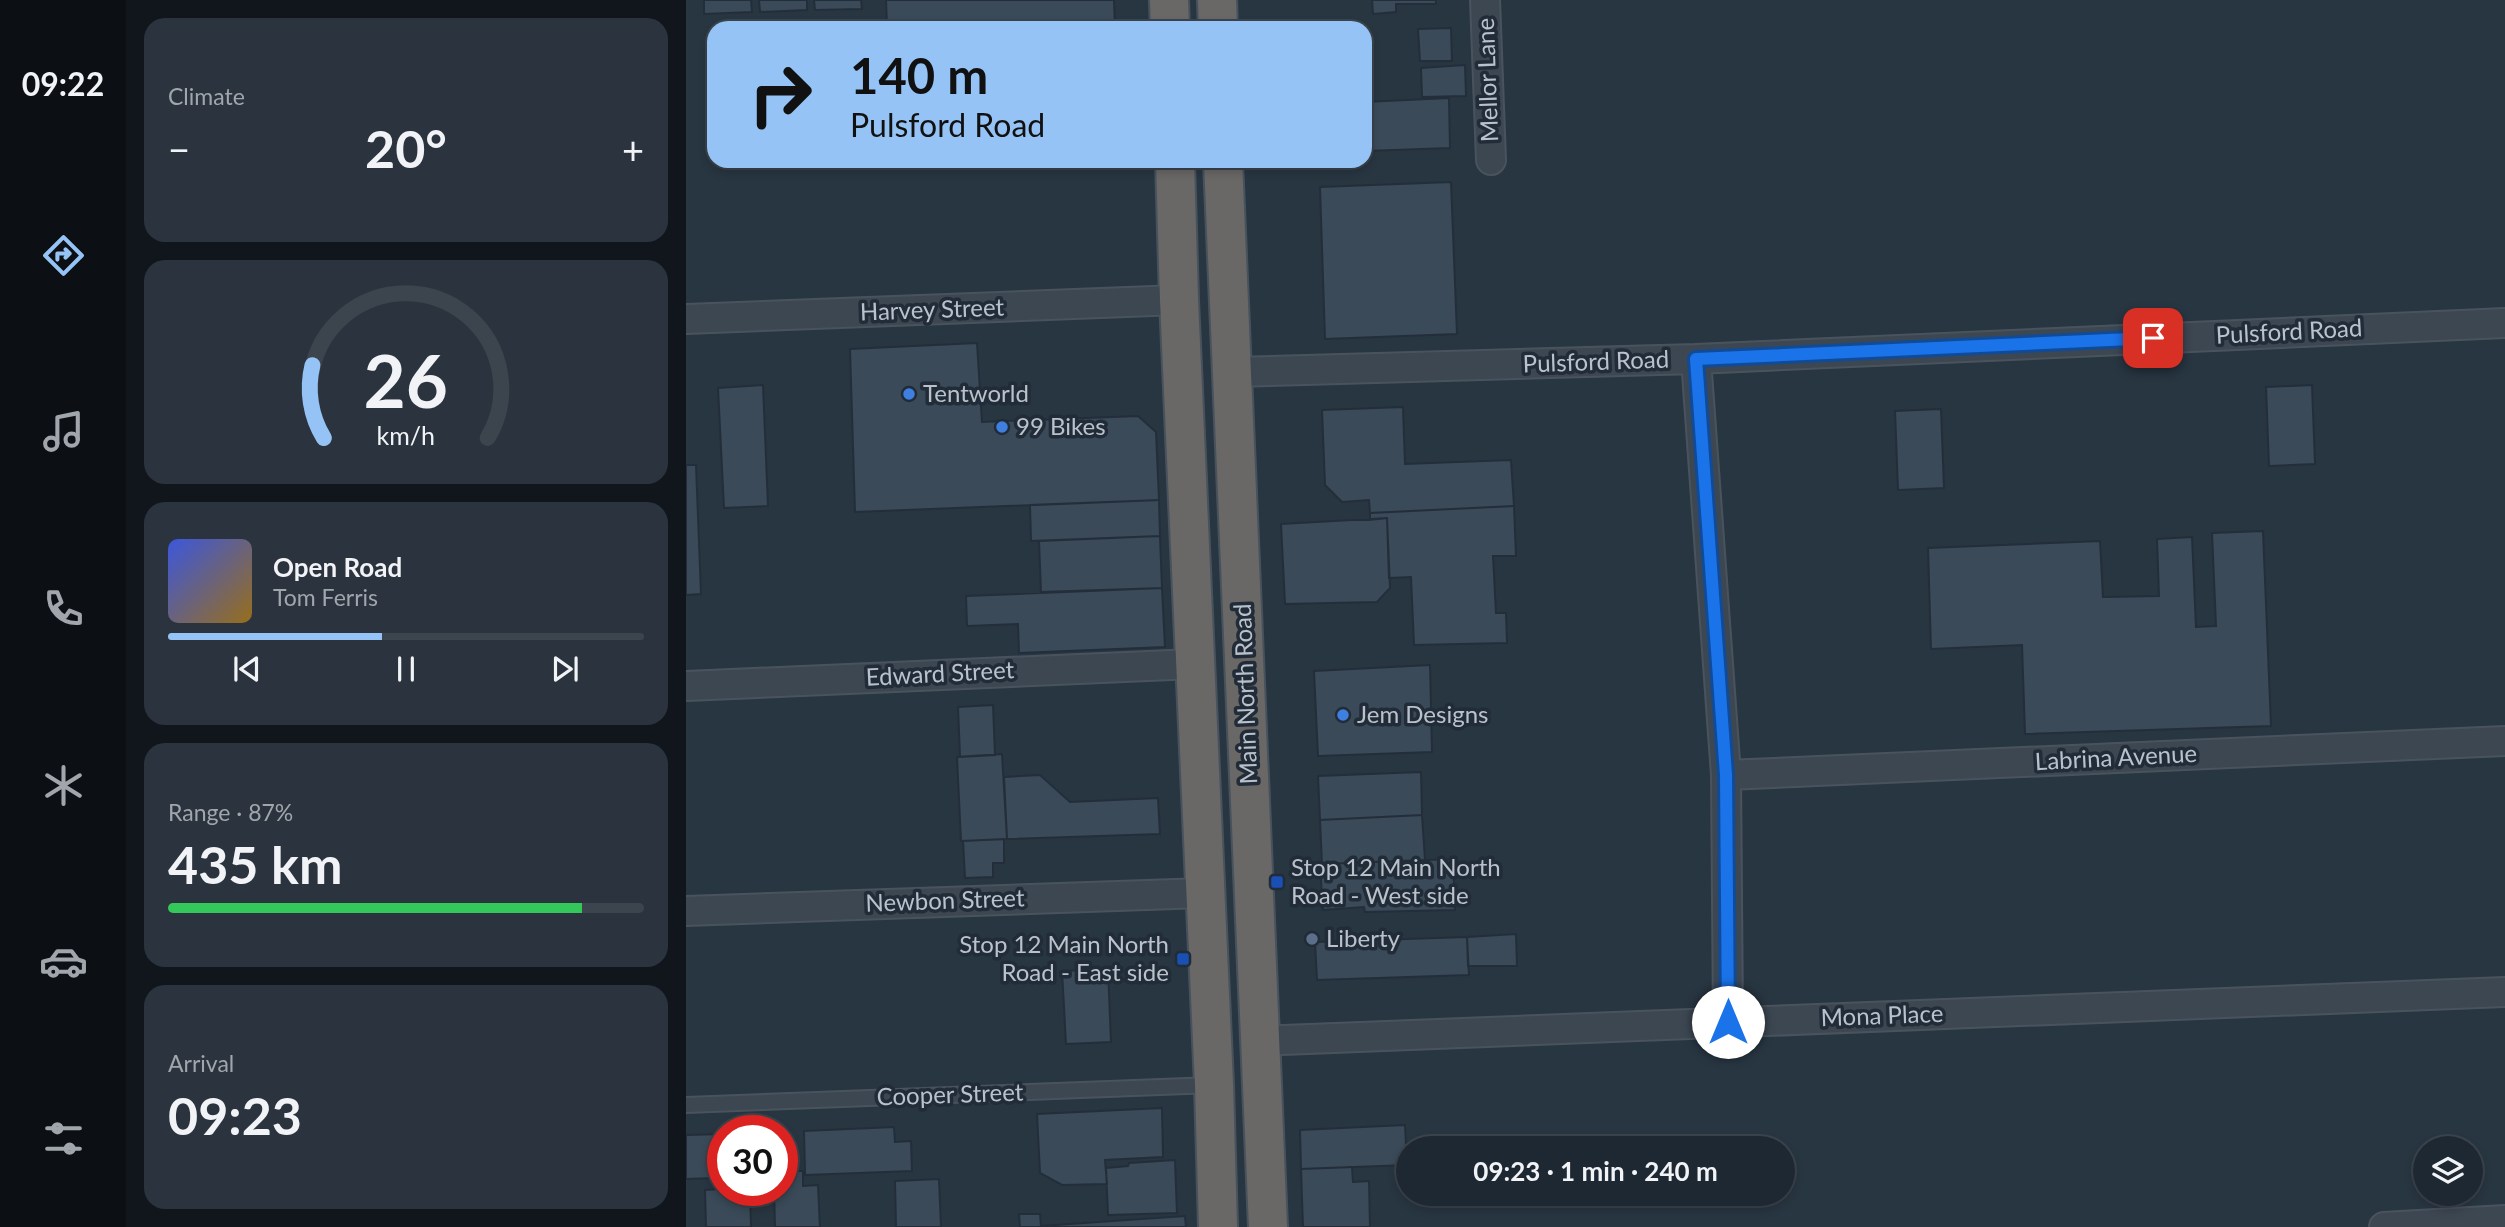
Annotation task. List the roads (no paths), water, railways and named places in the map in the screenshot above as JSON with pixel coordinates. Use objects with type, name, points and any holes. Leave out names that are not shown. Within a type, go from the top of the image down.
[{"type":"highway","points":[[1169,0],[1170,21]]},
{"type":"highway","points":[[1217,0],[1218,21]]},
{"type":"highway","name":"Main North Road","points":[[1175,168],[1218,1227]]},
{"type":"highway","name":"Main North Road","points":[[1223,168],[1268,1227]]},
{"type":"highway","points":[[1179,300],[1229,298]]},
{"type":"highway","points":[[1183,376],[1233,372]]},
{"type":"highway","points":[[1194,664],[1244,662]]},
{"type":"highway","points":[[1204,893],[1255,891]]},
{"type":"street","name":"Mellor Lane","points":[[1485,0],[1491,160]]},
{"type":"street","name":"Harvey Street","points":[[686,319],[1179,300]]},
{"type":"street","name":"Pulsford Road","points":[[1233,372],[1696,359],[2505,323]]},
{"type":"street","points":[[1696,359],[1726,775],[1728,1022]]},
{"type":"street","name":"Edward Street","points":[[686,686],[1194,664]]},
{"type":"street","name":"Labrina Avenue","points":[[1726,775],[2505,741]]},
{"type":"street","name":"Newbon Street","points":[[686,911],[1204,893]]},
{"type":"street","name":"Mona Place","points":[[1260,1041],[2505,992]]},
{"type":"street","points":[[2384,1227],[2505,1220]]},
{"type":"lane","name":"Cooper Street","points":[[686,1105],[1214,1085]]},
{"type":"place","name":"Tentworld","points":[[909,394]]},
{"type":"place","name":"99 Bikes","points":[[1002,427]]},
{"type":"place","name":"Jem Designs","points":[[1343,715]]},
{"type":"place","name":"Stop 12 Main North Road - West side","points":[[1277,882]]},
{"type":"place","name":"Liberty","points":[[1312,939]]},
{"type":"place","name":"Stop 12 Main North Road - East side","points":[[1183,959]]}]
